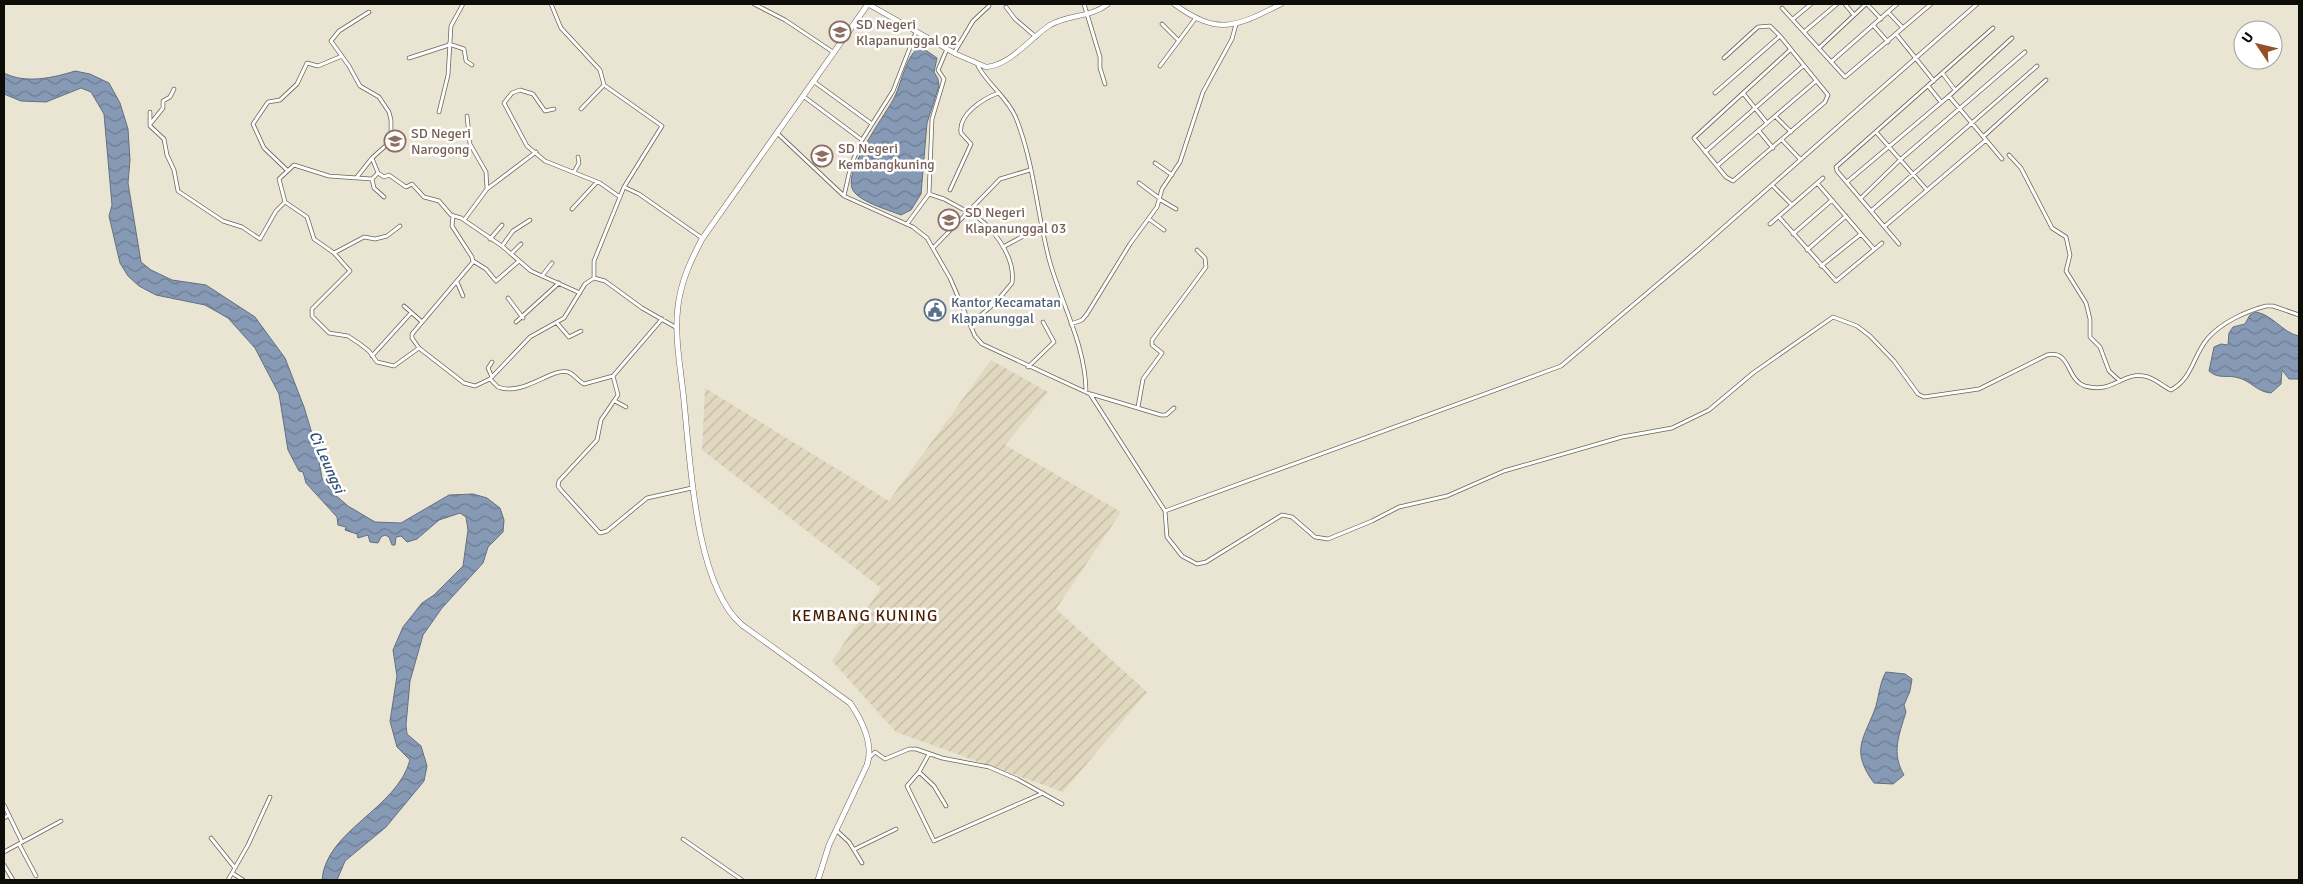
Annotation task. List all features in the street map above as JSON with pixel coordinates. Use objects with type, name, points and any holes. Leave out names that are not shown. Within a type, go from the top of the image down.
[{"type":"main road","points":[[818,880],[823,860],[870,758],[869,744],[864,727],[850,704],[730,614],[720,596],[702,540],[692,488],[677,328],[678,308],[683,281],[702,239],[868,4]]},
{"type":"street","points":[[439,112],[448,74],[452,23],[463,4]]},
{"type":"street","points":[[552,4],[561,28],[600,70],[604,85],[662,126],[620,196],[594,261],[594,278]]},
{"type":"street","points":[[754,4],[785,20],[833,52]]},
{"type":"street","points":[[868,4],[978,66],[990,67],[1001,62],[1037,37],[1046,28],[1061,20],[1088,15],[1108,4]]},
{"type":"street","points":[[1084,4],[1105,84]]},
{"type":"street","points":[[1174,4],[1195,19],[1211,24],[1236,24],[1281,4]]},
{"type":"street","points":[[1793,19],[1811,4]]},
{"type":"street","points":[[1804,32],[1837,4]]},
{"type":"street","points":[[1845,4],[1854,15]]},
{"type":"street","points":[[1819,48],[1867,4],[1881,19]]},
{"type":"street","points":[[1831,62],[1897,4]]},
{"type":"street","points":[[1782,8],[1845,77],[1848,77],[1930,4]]},
{"type":"street","points":[[1165,510],[1561,366],[1691,256],[1977,4]]},
{"type":"street","points":[[954,53],[973,21],[989,6]]},
{"type":"street","points":[[1006,7],[1015,19],[1037,37]]},
{"type":"street","points":[[357,178],[374,153],[390,143],[392,120],[383,102],[360,86],[342,56],[332,44],[332,37],[369,12]]},
{"type":"street","points":[[1888,12],[1903,28]]},
{"type":"street","points":[[1160,66],[1195,19]]},
{"type":"street","points":[[1162,24],[1179,41]]},
{"type":"street","points":[[1071,324],[1082,320],[1087,314],[1130,244],[1158,207],[1162,189],[1182,158],[1203,92],[1232,39],[1236,24]]},
{"type":"street","points":[[1873,25],[1888,42]]},
{"type":"street","points":[[1724,58],[1759,27],[1770,26],[1828,94],[1828,98],[1791,132],[1733,181],[1729,179],[1694,139],[1695,136],[1790,50]]},
{"type":"street","points":[[1899,244],[1837,171],[1836,166],[1943,74],[1993,28]]},
{"type":"street","points":[[844,196],[851,165],[862,140],[893,91],[916,31]]},
{"type":"street","points":[[1897,34],[1934,81]]},
{"type":"street","points":[[1715,93],[1780,36]]},
{"type":"street","points":[[1847,182],[1887,146],[1949,96],[2012,38]]},
{"type":"street","points":[[409,58],[449,45],[464,49],[466,61],[472,65]]},
{"type":"street","points":[[907,224],[929,194],[932,119],[944,78],[938,70],[947,49]]},
{"type":"street","points":[[1861,198],[1900,160],[2025,52]]},
{"type":"street","points":[[287,170],[264,148],[253,124],[268,102],[280,100],[296,84],[307,63],[318,66],[342,56]]},
{"type":"street","points":[[978,66],[1008,104],[1016,118],[1030,170],[1049,259],[1082,357],[1088,392],[1165,510],[1167,537],[1182,556],[1197,564],[1206,562],[1282,515],[1292,517],[1315,537],[1328,539],[1372,521],[1399,507],[1442,498],[1504,470],[1622,437],[1681,425],[1709,410],[1753,373],[1833,317],[1857,326],[1870,336],[1894,361],[1918,394],[1924,397],[1979,389],[2051,354],[2063,358],[2073,377],[2083,385],[2104,388],[2134,376],[2146,376],[2171,390],[2181,384],[2191,371],[2208,338],[2228,323],[2266,306],[2273,306],[2299,315]]},
{"type":"street","points":[[1705,152],[1803,66]]},
{"type":"street","points":[[1871,211],[1973,124],[2037,66]]},
{"type":"street","points":[[1943,74],[1955,90]]},
{"type":"street","points":[[814,80],[872,124]]},
{"type":"street","points":[[1885,226],[1985,138],[2046,80]]},
{"type":"street","points":[[1717,166],[1816,81]]},
{"type":"street","points":[[581,109],[604,85]]},
{"type":"street","points":[[1928,87],[1941,102]]},
{"type":"street","points":[[150,124],[163,108],[163,100],[170,97],[174,89]]},
{"type":"street","points":[[554,108],[545,111],[533,94],[520,90],[512,93],[504,103],[527,146],[545,161],[597,182],[620,196]]},
{"type":"street","points":[[950,190],[971,144],[961,133],[962,124],[978,103],[998,93]]},
{"type":"street","points":[[1743,93],[1767,124]]},
{"type":"street","points":[[802,96],[862,140]]},
{"type":"street","points":[[1949,96],[2002,159]]},
{"type":"street","points":[[150,112],[150,124],[164,138],[167,155],[174,170],[178,192],[222,221],[242,227],[260,239],[276,211],[285,202]]},
{"type":"street","points":[[467,116],[470,144],[486,172],[487,189]]},
{"type":"street","points":[[1776,117],[1791,132]]},
{"type":"street","points":[[1759,131],[1773,148]]},
{"type":"street","points":[[776,132],[844,196],[921,232],[933,248],[950,278],[975,336],[982,344],[1028,367],[1088,392],[1166,415],[1174,408]]},
{"type":"street","points":[[1876,132],[1926,189]]},
{"type":"street","points":[[1782,140],[1800,159]]},
{"type":"street","points":[[464,220],[487,189],[536,152]]},
{"type":"street","points":[[2009,155],[2021,168],[2052,228],[2066,237],[2070,255],[2066,272],[2086,303],[2090,320],[2090,337],[2100,347],[2107,368],[2121,381]]},
{"type":"street","points":[[574,172],[579,163],[578,157]]},
{"type":"street","points":[[372,158],[378,174],[384,177],[389,175],[406,187],[412,184],[424,197],[439,201],[453,216],[464,220],[502,246],[531,271],[580,293]]},
{"type":"street","points":[[1155,163],[1172,175]]},
{"type":"street","points":[[378,174],[372,179],[329,176],[297,164],[287,170],[278,182],[285,202],[307,218],[314,239],[334,253],[349,268],[349,274],[312,309],[312,316],[329,333],[348,336],[368,350],[377,362],[394,366],[419,348]]},
{"type":"street","points":[[933,248],[1000,179],[1030,170]]},
{"type":"street","points":[[1770,224],[1823,178]]},
{"type":"street","points":[[372,179],[374,188],[384,196]]},
{"type":"street","points":[[572,209],[597,182]]},
{"type":"street","points":[[1139,183],[1176,209]]},
{"type":"street","points":[[1818,184],[1874,249]]},
{"type":"street","points":[[1772,185],[1792,205]]},
{"type":"street","points":[[624,188],[639,194],[702,239]]},
{"type":"street","points":[[929,194],[944,199],[985,223],[1003,247],[1010,264],[1012,283],[1010,288],[971,324]]},
{"type":"street","points":[[1793,234],[1832,200]]},
{"type":"street","points":[[453,216],[452,226],[474,261],[486,269],[496,281],[519,261]]},
{"type":"street","points":[[1807,250],[1846,216]]},
{"type":"street","points":[[1779,217],[1836,281],[1882,243]]},
{"type":"street","points":[[1148,219],[1164,230]]},
{"type":"street","points":[[502,246],[513,231],[530,220]]},
{"type":"street","points":[[490,239],[502,224]]},
{"type":"street","points":[[334,253],[364,237],[375,239],[386,236],[400,226]]},
{"type":"street","points":[[1003,247],[1042,226]]},
{"type":"street","points":[[1821,266],[1861,234]]},
{"type":"street","points":[[511,254],[521,244]]},
{"type":"street","points":[[1138,407],[1143,379],[1162,353],[1152,345],[1152,340],[1206,268],[1205,258],[1197,250]]},
{"type":"street","points":[[474,261],[421,321],[411,336],[419,348],[470,386],[491,378],[530,337],[567,315],[585,284],[594,278],[605,281],[642,308],[677,328]]},
{"type":"street","points":[[542,276],[552,263]]},
{"type":"street","points":[[457,282],[463,296]]},
{"type":"street","points":[[516,322],[523,318],[558,283]]},
{"type":"street","points":[[508,298],[523,318]]},
{"type":"street","points":[[404,306],[421,321]]},
{"type":"street","points":[[372,356],[411,313]]},
{"type":"street","points":[[492,362],[488,368],[491,378],[498,387],[511,388],[531,385],[562,372],[570,373],[584,384],[613,376],[662,319]]},
{"type":"street","points":[[1028,367],[1054,342],[1043,322]]},
{"type":"street","points":[[556,323],[569,337],[581,331]]},
{"type":"street","points":[[613,376],[618,391],[616,401],[602,420],[596,442],[559,481],[561,490],[600,533],[608,531],[647,498],[692,488]]},
{"type":"street","points":[[616,401],[626,407]]},
{"type":"street","points":[[870,758],[874,752],[884,759],[913,749],[996,769],[1043,792],[1062,804]]},
{"type":"street","points":[[929,754],[919,772],[907,786],[934,841],[1043,792]]},
{"type":"street","points":[[919,772],[934,786],[946,806]]},
{"type":"street","points":[[228,880],[270,797]]},
{"type":"street","points":[[4,805],[36,876]]},
{"type":"street","points":[[4,818],[9,816]]},
{"type":"street","points":[[4,852],[61,821]]},
{"type":"street","points":[[855,849],[896,829]]},
{"type":"street","points":[[837,831],[855,849],[862,863]]},
{"type":"street","points":[[211,838],[235,868]]},
{"type":"street","points":[[683,839],[742,880]]},
{"type":"street","points":[[4,864],[13,880]]},
{"type":"street","points":[[232,873],[243,880]]},
{"type":"shaded area","points":[[991,360],[1048,392],[1005,445],[1121,512],[1056,609],[1147,692],[1063,792],[896,732],[832,661],[881,588],[702,450],[705,388],[889,501]]},
{"type":"water","points":[[921,47],[937,58],[934,72],[939,86],[927,123],[921,194],[911,210],[901,215],[874,205],[860,197],[852,188],[851,180],[859,157],[896,94],[911,56]]},
{"type":"water","points":[[75,71],[90,74],[109,83],[120,103],[128,129],[130,160],[128,183],[141,262],[151,270],[172,280],[206,285],[255,317],[285,358],[304,407],[317,450],[322,478],[333,493],[348,506],[375,522],[401,523],[449,495],[473,494],[487,498],[500,508],[504,520],[503,532],[488,547],[483,563],[442,608],[423,635],[410,681],[406,725],[407,734],[421,746],[427,766],[424,781],[386,827],[345,861],[337,880],[322,880],[326,862],[348,833],[391,792],[403,777],[410,760],[397,747],[390,721],[397,676],[393,650],[403,627],[422,603],[434,595],[463,566],[468,530],[466,517],[460,513],[439,520],[417,539],[407,542],[401,536],[396,537],[395,545],[392,545],[389,537],[385,535],[381,537],[378,543],[370,542],[368,535],[358,538],[357,534],[345,530],[346,527],[338,525],[337,517],[306,483],[303,472],[299,471],[288,450],[279,394],[255,348],[228,318],[205,305],[156,295],[139,286],[128,276],[120,263],[109,216],[112,205],[104,114],[91,92],[81,88],[46,102],[21,101],[4,94],[4,73],[21,78],[39,79]]},
{"type":"water","points":[[2256,312],[2299,336],[2299,379],[2289,379],[2282,370],[2281,384],[2271,393],[2262,391],[2243,379],[2220,376],[2209,371],[2214,347],[2221,344],[2228,345],[2229,333],[2233,327],[2245,324],[2250,315]]},
{"type":"water","points":[[1886,672],[1905,674],[1912,679],[1910,691],[1904,705],[1906,712],[1897,751],[1900,767],[1904,775],[1893,784],[1874,783],[1866,771],[1861,752],[1861,744],[1876,706]]},
{"type":"place","name":"SD Negeri Klapanunggal 02","points":[[840,32]]},
{"type":"place","name":"SD Negeri Narogong","points":[[395,141]]},
{"type":"place","name":"SD Negeri Kembangkuning","points":[[822,156]]},
{"type":"place","name":"SD Negeri Klapanunggal 03","points":[[949,220]]},
{"type":"place","name":"Kantor Kecamatan Klapanunggal","points":[[935,310]]},
{"type":"district","name":"KEMBANG KUNING","points":[[865,615]]},
{"type":"water label","name":"Ci Leungsi","points":[[327,462]]}]
